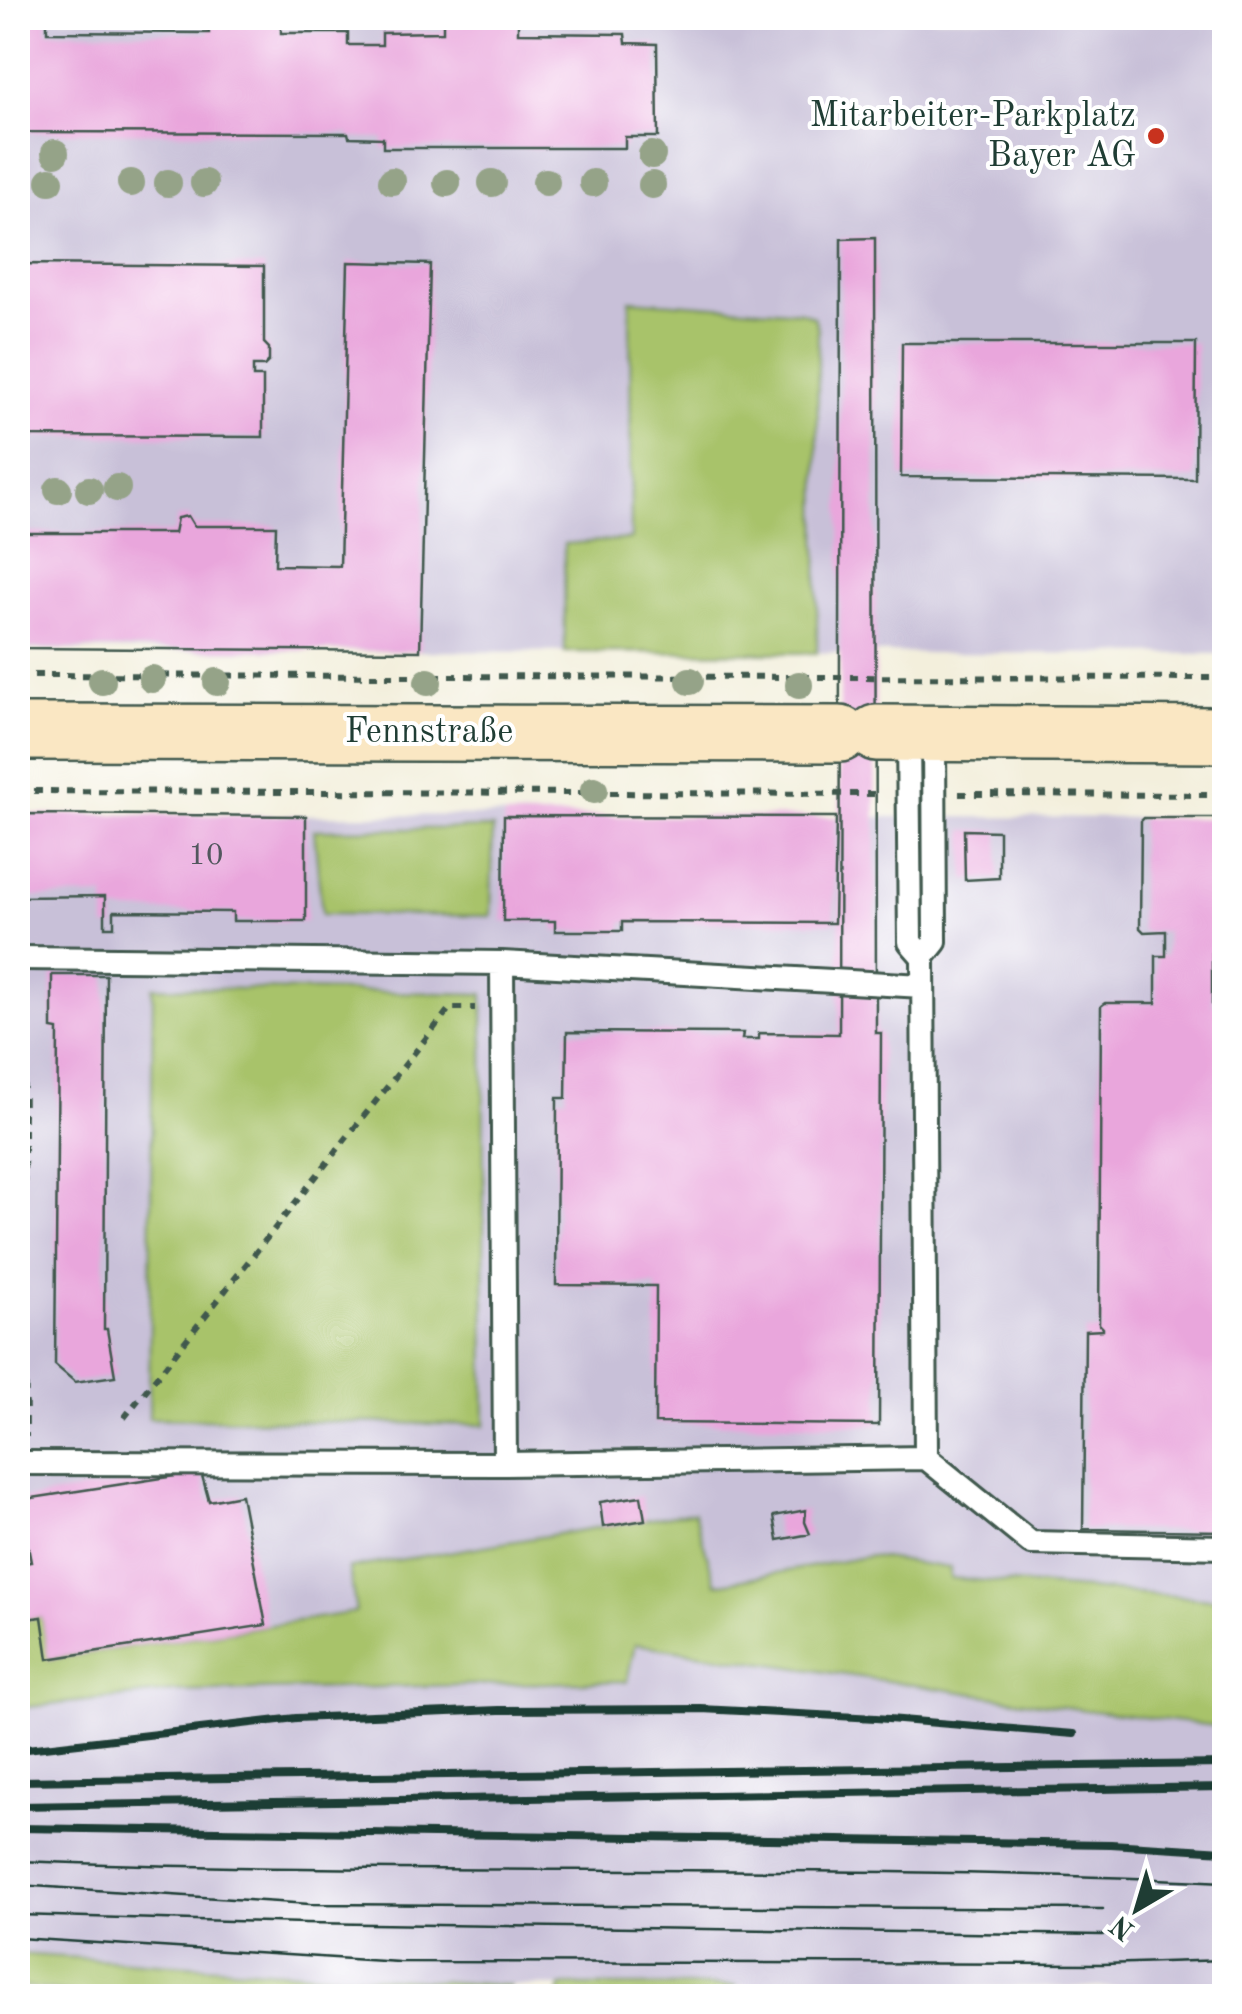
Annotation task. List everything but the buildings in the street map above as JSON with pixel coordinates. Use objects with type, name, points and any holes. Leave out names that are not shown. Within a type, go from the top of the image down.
[{"type":"main road","name":"Fennstraße","points":[[18,732],[1224,735]]},
{"type":"lane","points":[[889,734],[910,794],[910,942],[923,957],[926,1458]]},
{"type":"lane","points":[[889,734],[936,794],[935,942],[923,957]]},
{"type":"lane","points":[[20,958],[502,963],[924,986]]},
{"type":"lane","points":[[502,963],[504,1464]]},
{"type":"lane","points":[[22,1463],[504,1464],[926,1458],[1031,1542],[1224,1547]]},
{"type":"path","points":[[18,675],[1224,678]]},
{"type":"path","points":[[18,791],[910,794]]},
{"type":"path","points":[[936,794],[1224,795]]},
{"type":"path","points":[[20,958],[22,1463]]},
{"type":"path","points":[[124,1418],[450,1008],[502,1008]]},
{"type":"shaded area","points":[[18,18],[1224,18],[1224,654],[18,650]]},
{"type":"shaded area","points":[[18,814],[1224,818],[1224,1988],[509,1986],[507,1996],[89,1996],[18,1986]]},
{"type":"green space","points":[[630,300],[802,312],[814,317],[818,329],[817,653],[565,652],[564,544],[631,539]]},
{"type":"green space","points":[[493,828],[491,916],[322,914],[314,830]]},
{"type":"green space","points":[[153,987],[483,994],[485,1425],[149,1418]]},
{"type":"green space","points":[[694,1512],[716,1584],[870,1556],[950,1568],[950,1578],[1224,1600],[1224,1727],[635,1644],[627,1681],[173,1692],[18,1708],[18,1620],[42,1617],[49,1659],[356,1612],[349,1568]]},
{"type":"green space","points":[[18,1954],[509,1986],[507,1996],[89,1996],[18,1986]]},
{"type":"green space","points":[[561,1986],[736,1986],[735,1996],[559,1996]]},
{"type":"green space","points":[[1224,1988],[1224,1996],[1141,1996],[1141,1989]]},
{"type":"tram line","points":[[18,1861],[922,1873],[1224,1882]]},
{"type":"tram line","points":[[18,1885],[310,1904],[1103,1909]]},
{"type":"tram line","points":[[18,1915],[1103,1935]]},
{"type":"tram line","points":[[18,1938],[399,1962],[1103,1964],[1224,1960]]},
{"type":"railway","points":[[18,1750],[296,1718],[499,1710],[701,1709],[1074,1734]]},
{"type":"railway","points":[[18,1781],[1224,1764]]},
{"type":"railway","points":[[18,1806],[1224,1787]]},
{"type":"railway","points":[[18,1828],[1111,1844],[1224,1851]]},
{"type":"place","name":"Mitarbeiter-Parkplatz Bayer AG","points":[[1156,136]]}]
